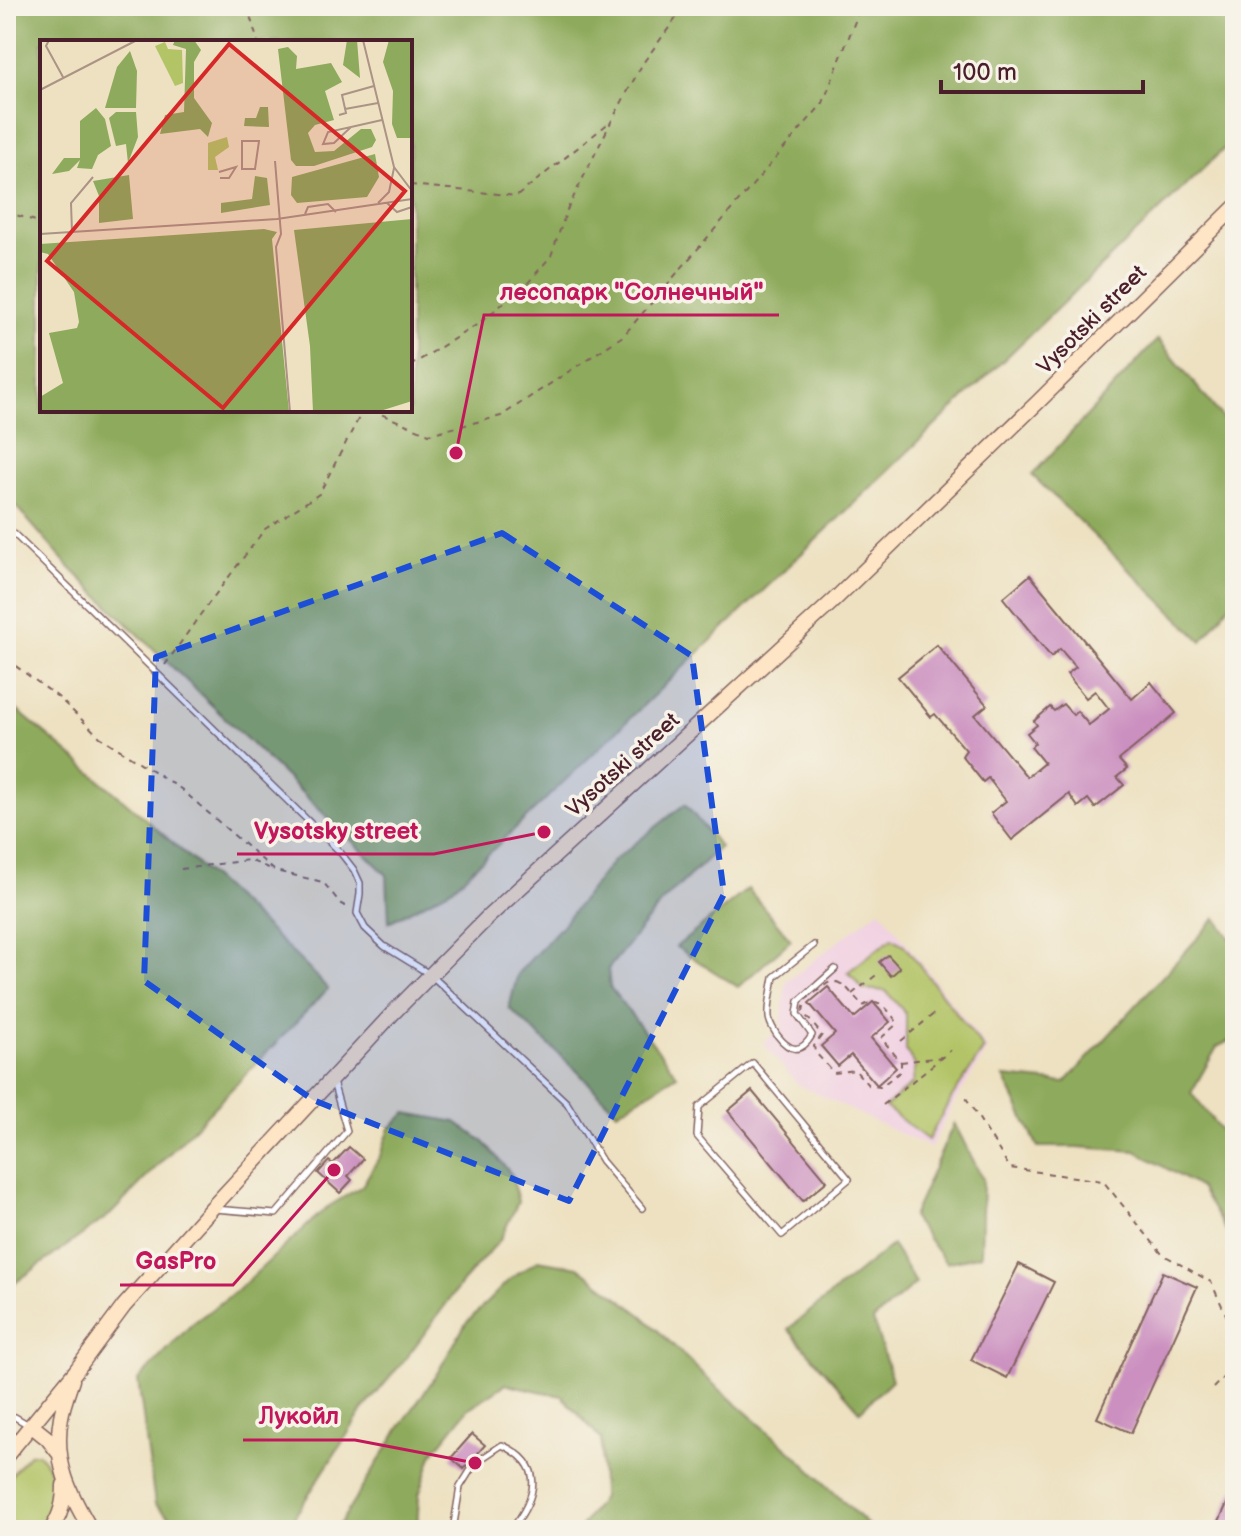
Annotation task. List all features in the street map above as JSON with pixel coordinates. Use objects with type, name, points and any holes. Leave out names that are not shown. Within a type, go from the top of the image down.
[{"type":"main road","name":"Vysotski street","points":[[6,1456],[124,1306],[332,1077],[431,975],[509,897],[832,602],[1235,207]]},
{"type":"main road","points":[[75,1372],[61,1416],[58,1452],[71,1495],[91,1530]]},
{"type":"main road","points":[[32,1426],[58,1452]]},
{"type":"main road","points":[[51,1530],[59,1518],[64,1499],[64,1476]]},
{"type":"lane","points":[[6,526],[340,852],[360,883],[357,913],[365,928],[384,946],[431,975],[567,1103],[602,1161],[642,1208]]},
{"type":"lane","points":[[814,945],[774,977],[768,1020],[786,1046],[797,1049],[811,1038],[797,1014],[799,1001],[835,969]]},
{"type":"lane","points":[[753,1063],[849,1179],[782,1235],[711,1153],[697,1136],[699,1107],[753,1063]]},
{"type":"lane","points":[[211,1209],[276,1214],[347,1131],[332,1077]]},
{"type":"lane","points":[[6,1415],[32,1426]]},
{"type":"lane","points":[[453,1530],[460,1487],[475,1463],[502,1445],[518,1452],[530,1468],[534,1488],[525,1513],[511,1530]]},
{"type":"path","points":[[247,6],[257,40]]},
{"type":"path","points":[[412,365],[478,324],[527,284],[551,256],[567,210],[611,122],[643,63],[685,6]]},
{"type":"path","points":[[376,412],[429,434],[501,416],[623,336],[823,103],[861,6]]},
{"type":"path","points":[[412,185],[517,196],[611,122]]},
{"type":"path","points":[[6,212],[40,222]]},
{"type":"path","points":[[158,676],[265,529],[319,494],[362,412]]},
{"type":"path","points":[[6,659],[58,697],[100,737],[181,789],[275,871]]},
{"type":"path","points":[[181,869],[249,860],[275,871],[323,882],[341,904],[357,913]]},
{"type":"path","points":[[852,995],[879,973]]},
{"type":"path","points":[[837,982],[852,995],[863,1006],[876,1000],[881,1003],[897,1022],[881,1038],[901,1062],[901,1071],[880,1087],[868,1085],[855,1070],[834,1073],[815,1052],[814,1046],[822,1035],[803,1012],[805,1000],[828,983],[837,982]]},
{"type":"path","points":[[901,1041],[936,1012]]},
{"type":"path","points":[[883,1105],[951,1050]]},
{"type":"path","points":[[901,1062],[943,1057]]},
{"type":"path","points":[[966,1098],[1010,1168],[1103,1181],[1162,1254],[1211,1282],[1235,1334]]},
{"type":"path","points":[[6,1315],[11,1309]]},
{"type":"path","points":[[1213,1388],[1235,1365]]},
{"type":"highlighted area","points":[[502,533],[692,656],[724,894],[569,1201],[313,1100],[144,981],[156,657]]},
{"type":"shaded area","points":[[880,909],[988,1050],[930,1148],[797,1084],[763,1043],[783,1026],[786,982]]},
{"type":"green space","points":[[6,6],[1209,6],[1235,19],[1235,138],[453,888],[389,922],[387,875],[71,569],[6,495]]},
{"type":"green space","points":[[1158,339],[1235,433],[1235,598],[1202,641],[1032,475]]},
{"type":"green space","points":[[6,701],[217,882],[328,989],[111,1214],[15,1283],[6,1293]]},
{"type":"green space","points":[[685,804],[720,847],[662,902],[608,969],[610,987],[677,1075],[617,1112],[509,1008],[518,973],[559,929],[613,861]]},
{"type":"green space","points":[[748,889],[791,940],[738,987],[676,947]]},
{"type":"green space","points":[[1216,918],[1235,945],[1235,1038],[1217,1047],[1191,1093],[1235,1148],[1235,1246],[1200,1188],[1136,1151],[1038,1147],[1004,1077],[1065,1083]]},
{"type":"green space","points":[[892,938],[904,945],[984,1049],[928,1140],[885,1107],[913,1083],[915,1065],[906,1051],[906,1014],[886,991],[863,989],[848,972]]},
{"type":"green space","points":[[406,1113],[456,1122],[484,1142],[512,1175],[518,1202],[500,1240],[463,1281],[363,1410],[286,1530],[185,1530],[155,1504],[138,1380],[192,1324],[239,1289],[326,1208],[362,1186],[380,1156],[390,1128]]},
{"type":"green space","points":[[954,1123],[983,1179],[981,1255],[946,1263],[912,1217]]},
{"type":"green space","points":[[892,1245],[916,1283],[873,1320],[892,1380],[860,1411],[788,1329]]},
{"type":"green space","points":[[538,1260],[578,1267],[643,1316],[873,1530],[579,1530],[602,1497],[601,1439],[562,1396],[506,1384],[468,1409],[433,1453],[419,1495],[417,1530],[336,1530],[435,1377],[466,1323],[509,1280]]},
{"type":"green space","points":[[37,1453],[45,1461],[53,1480],[49,1512],[38,1530],[6,1530],[6,1481],[29,1454]]},
{"type":"building","points":[[1030,575],[1132,699],[1151,682],[1176,713],[1119,760],[1127,769],[1117,777],[1124,785],[1095,808],[1088,799],[1078,807],[1069,794],[1012,840],[991,813],[1006,801],[988,778],[983,782],[962,756],[966,750],[935,714],[931,717],[898,677],[937,645],[987,705],[975,715],[1027,777],[1044,763],[1031,747],[1035,743],[1027,733],[1037,725],[1034,721],[1050,707],[1054,711],[1063,704],[1073,715],[1077,711],[1089,725],[1109,709],[1095,691],[1086,698],[1067,674],[1076,667],[1060,649],[1051,657],[1003,598]]},
{"type":"building","points":[[888,955],[900,968],[891,976],[879,962]]},
{"type":"building","points":[[828,987],[854,1018],[873,1002],[890,1022],[871,1038],[896,1068],[877,1085],[851,1055],[838,1066],[821,1046],[835,1034],[809,1003]]},
{"type":"building","points":[[752,1091],[827,1181],[803,1201],[728,1111]]},
{"type":"building","points":[[349,1147],[363,1159],[348,1176],[352,1180],[340,1193],[318,1173],[329,1161],[333,1164]]},
{"type":"building","points":[[1019,1264],[1054,1282],[1007,1378],[971,1360]]},
{"type":"building","points":[[1163,1272],[1197,1287],[1131,1433],[1097,1418]]},
{"type":"building","points":[[472,1434],[485,1445],[464,1469],[451,1458]]},
{"type":"building","points":[[1235,1486],[1235,1530],[1215,1530]]},
{"type":"place","name":"лесопарк \"Солнечный\"","points":[[456,453]]},
{"type":"place","name":"Vysotsky street","points":[[544,832]]},
{"type":"place","name":"GasPro","points":[[334,1170]]},
{"type":"place","name":"Лукойл","points":[[475,1463]]}]
